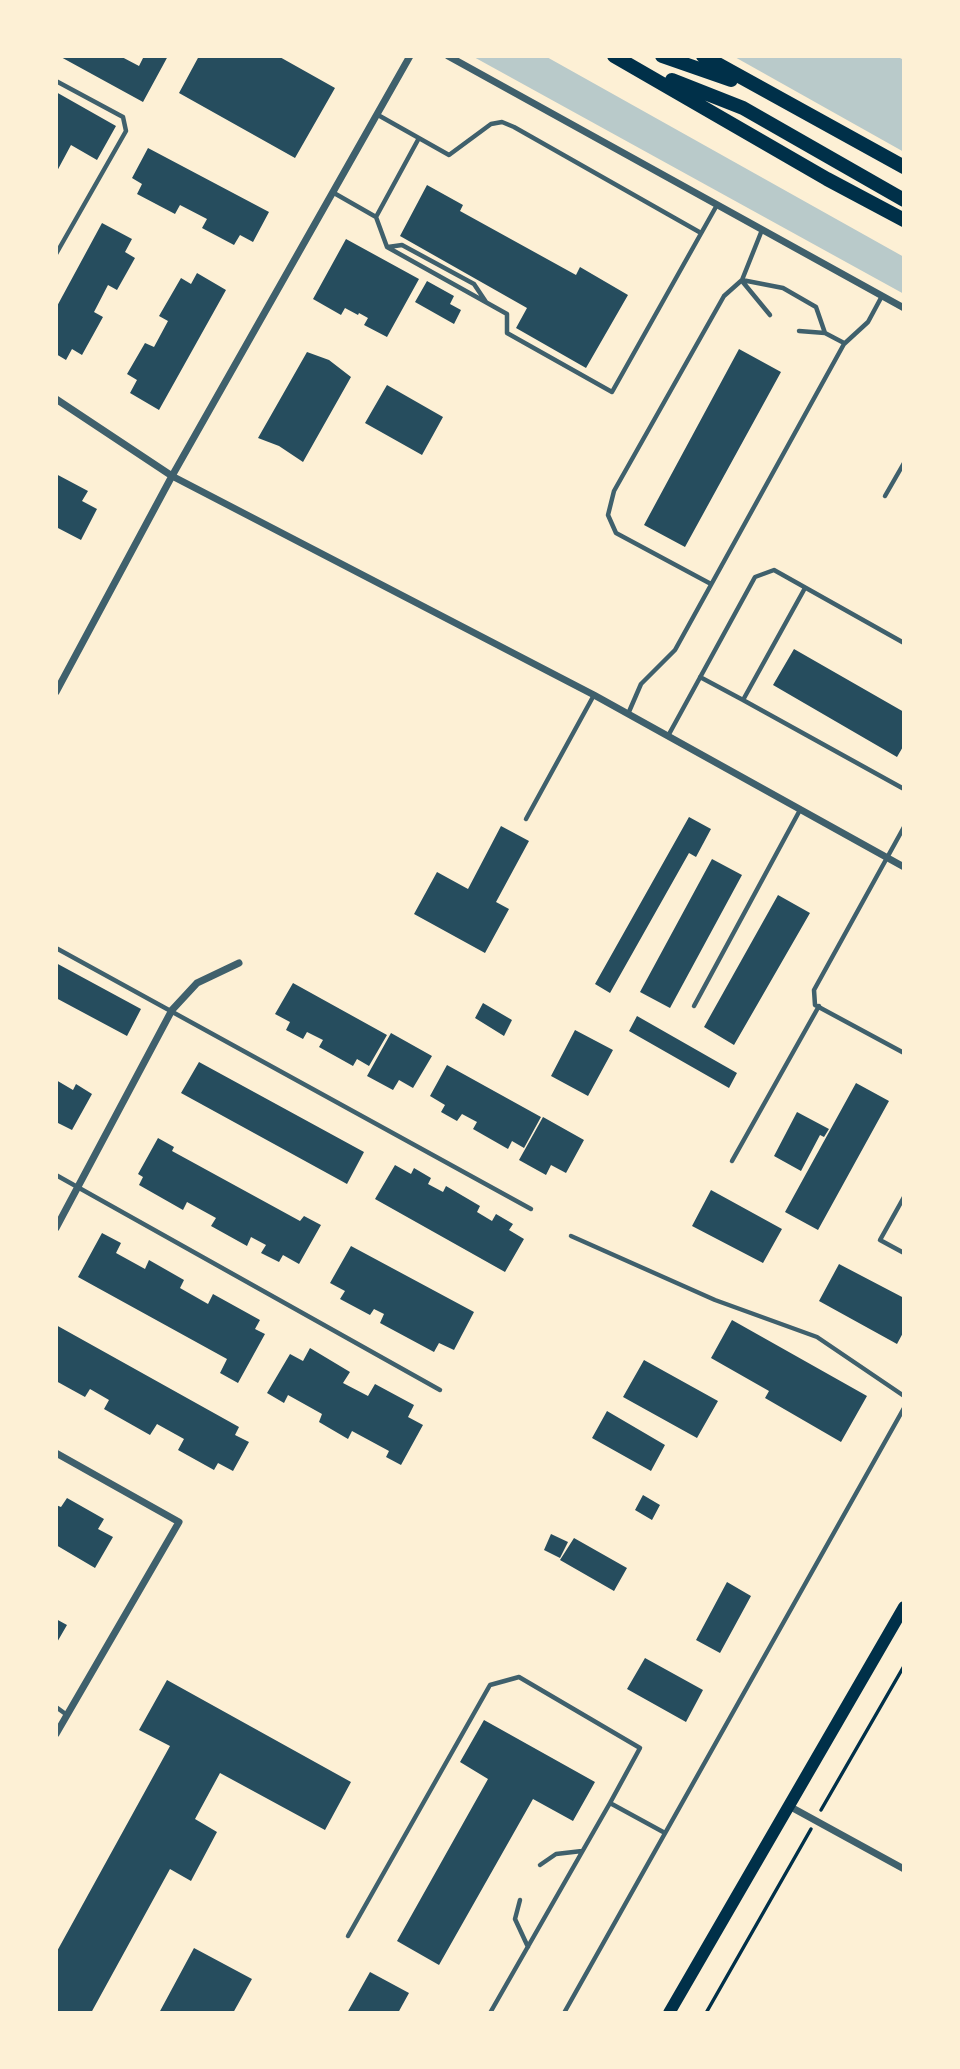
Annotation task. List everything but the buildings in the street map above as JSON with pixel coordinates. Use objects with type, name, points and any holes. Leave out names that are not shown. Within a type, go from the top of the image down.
[{"type":"highway","points":[[614,56],[827,179],[904,220]]},
{"type":"highway","points":[[662,56],[769,93]]},
{"type":"highway","points":[[703,56],[904,167]]},
{"type":"highway","points":[[628,63],[743,108],[904,201]]},
{"type":"main road","points":[[669,2013],[904,1607]]},
{"type":"street","points":[[56,692],[172,476],[410,56]]},
{"type":"street","points":[[448,56],[904,308]]},
{"type":"street","points":[[56,399],[172,476],[628,713],[904,867]]},
{"type":"street","points":[[56,1228],[172,1010],[197,983],[239,963]]},
{"type":"street","points":[[56,1453],[180,1522],[56,1734]]},
{"type":"street","points":[[789,1806],[904,1869]]},
{"type":"lane","points":[[56,81],[122,117],[126,131],[56,254]]},
{"type":"lane","points":[[378,116],[449,155],[491,124],[502,122],[701,233]]},
{"type":"lane","points":[[376,217],[419,138]]},
{"type":"lane","points":[[334,193],[376,217],[387,247],[507,314],[506,333],[612,392],[717,205]]},
{"type":"lane","points":[[711,584],[616,533],[608,515],[614,491],[724,296],[742,280],[762,230]]},
{"type":"lane","points":[[387,247],[402,245],[474,284],[487,303]]},
{"type":"lane","points":[[742,280],[770,315]]},
{"type":"lane","points":[[742,280],[783,288],[816,307],[825,333]]},
{"type":"lane","points":[[628,713],[641,684],[675,650],[844,344],[868,322],[882,296]]},
{"type":"lane","points":[[799,331],[825,333],[844,344]]},
{"type":"lane","points":[[885,496],[904,463]]},
{"type":"lane","points":[[668,736],[755,578],[774,570],[904,643]]},
{"type":"lane","points":[[743,700],[805,588]]},
{"type":"lane","points":[[700,677],[904,789]]},
{"type":"lane","points":[[526,819],[594,695]]},
{"type":"lane","points":[[694,1006],[801,809]]},
{"type":"lane","points":[[904,827],[814,990],[815,1005],[904,1053]]},
{"type":"lane","points":[[56,948],[531,1209]]},
{"type":"lane","points":[[732,1160],[819,1006]]},
{"type":"lane","points":[[56,1175],[440,1390]]},
{"type":"lane","points":[[904,1197],[880,1240],[904,1253]]},
{"type":"lane","points":[[571,1237],[715,1300],[817,1337],[904,1396]]},
{"type":"lane","points":[[564,2013],[904,1408]]},
{"type":"lane","points":[[348,1936],[490,1685],[519,1677],[640,1748],[490,2013]]},
{"type":"lane","points":[[56,1707],[67,1714]]},
{"type":"lane","points":[[610,1803],[665,1833]]},
{"type":"lane","points":[[540,1865],[556,1854],[583,1851]]},
{"type":"lane","points":[[520,1900],[515,1919],[528,1947]]},
{"type":"path","points":[[828,1800],[904,1666]]},
{"type":"path","points":[[706,2013],[808,1834]]},
{"type":"shaded area","points":[[472,56],[545,56],[904,257],[904,294]]},
{"type":"shaded area","points":[[733,56],[896,56],[904,60],[904,152]]}]
